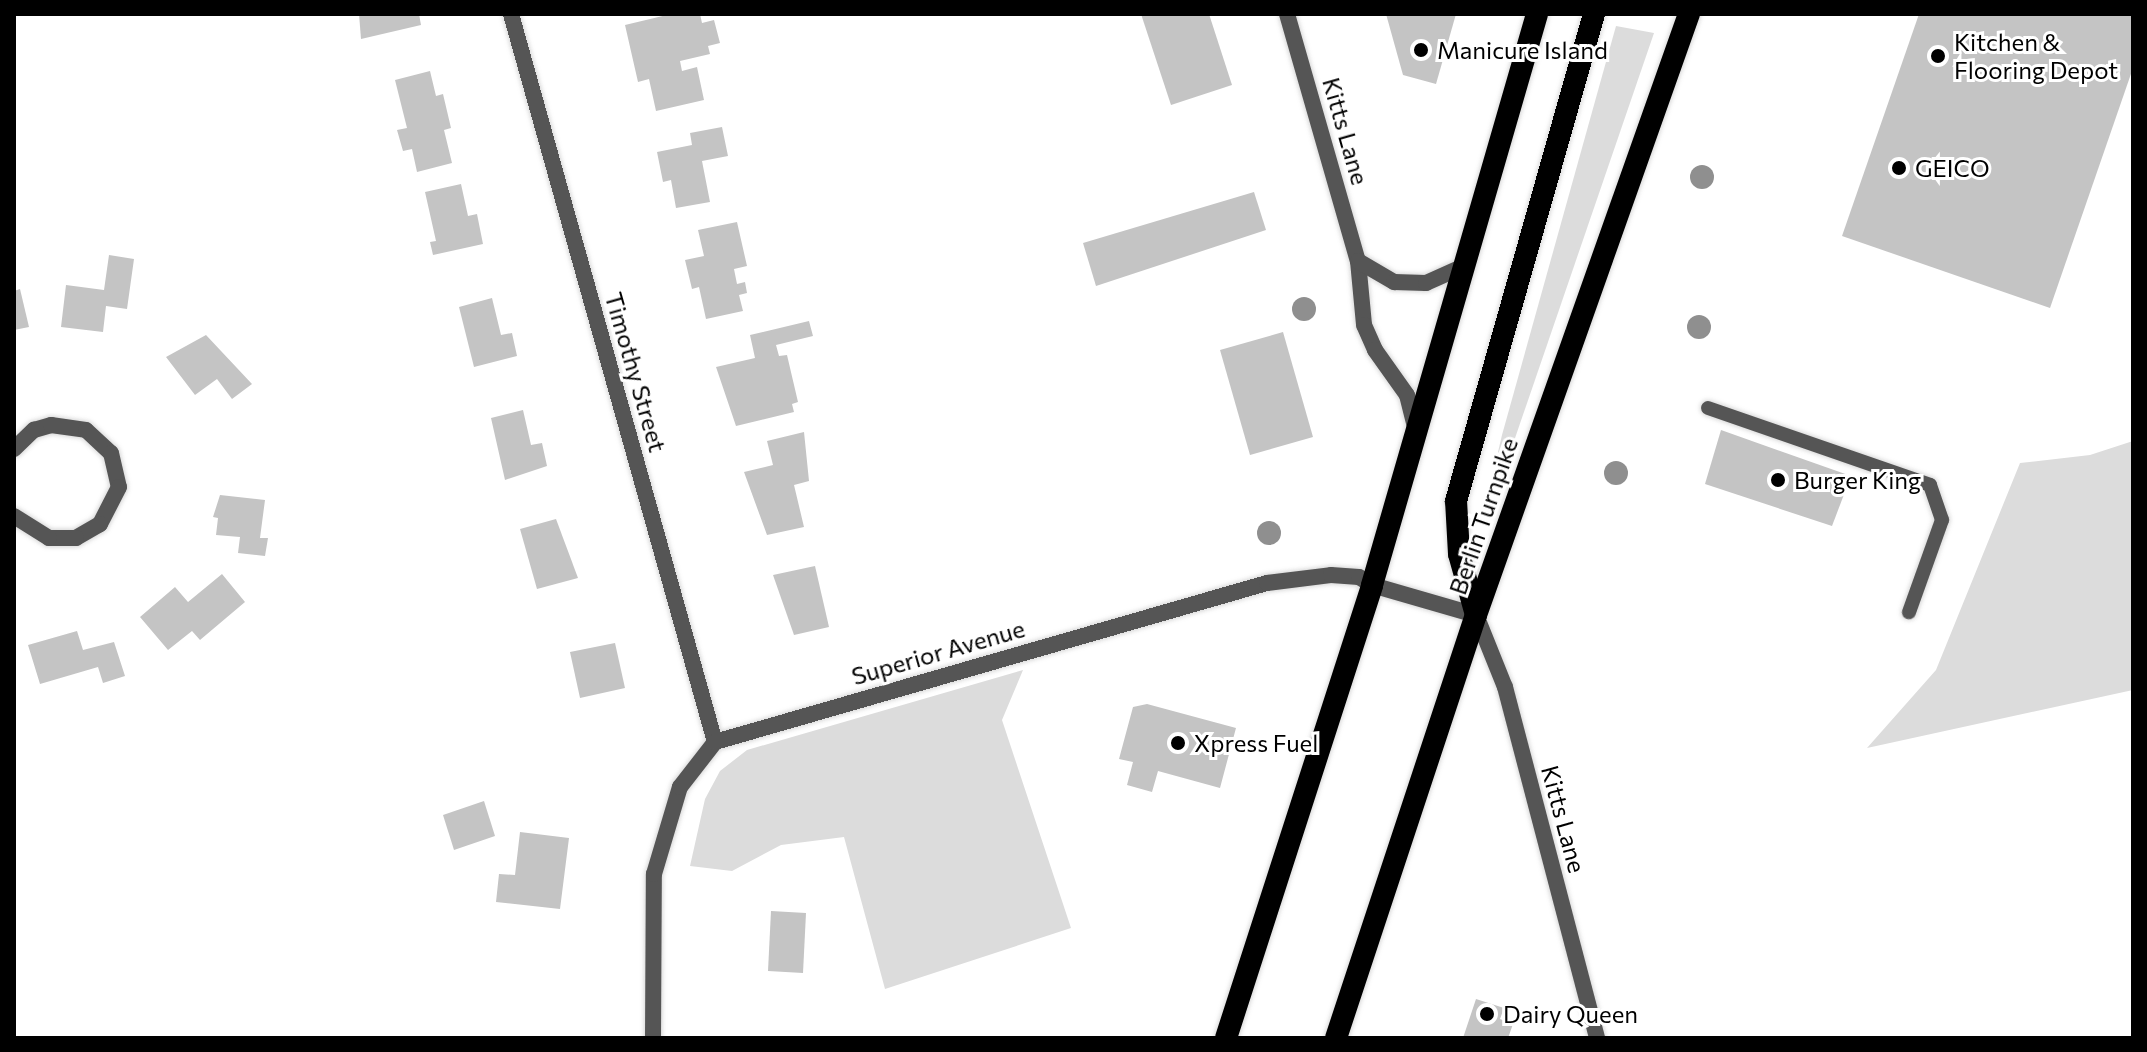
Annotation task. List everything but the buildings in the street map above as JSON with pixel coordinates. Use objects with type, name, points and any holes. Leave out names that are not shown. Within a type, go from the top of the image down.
[{"type":"highway","points":[[1226,1038],[1372,585],[1537,14]]},
{"type":"highway","points":[[1476,615],[1459,554],[1456,501],[1594,14]]},
{"type":"highway","name":"Berlin Turnpike","points":[[1336,1038],[1476,615],[1689,14]]},
{"type":"street","name":"Timothy Street","points":[[511,14],[715,742]]},
{"type":"street","name":"Kitts Lane","points":[[1287,14],[1358,261],[1364,325],[1375,350],[1407,395],[1416,431]]},
{"type":"street","points":[[1358,261],[1394,282],[1426,283],[1462,267]]},
{"type":"street","points":[[14,449],[34,430],[51,425],[86,430],[111,453],[119,487],[100,524],[76,538],[49,538],[14,516]]},
{"type":"street","name":"Superior Avenue","points":[[715,742],[1267,583],[1331,575],[1359,577],[1372,585],[1476,615]]},
{"type":"street","name":"Kitts Lane","points":[[1476,615],[1505,687],[1597,1038]]},
{"type":"street","points":[[653,1038],[654,874],[680,787],[715,742]]},
{"type":"lane","points":[[1708,408],[1930,485],[1942,520],[1909,612]]},
{"type":"shaded area","points":[[1616,26],[1654,33],[1513,444],[1504,458],[1498,452],[1502,435]]},
{"type":"shaded area","points":[[2133,441],[2133,690],[1867,748],[1936,670],[2020,463],[2090,455]]},
{"type":"shaded area","points":[[1023,670],[1002,720],[1071,928],[885,989],[844,837],[781,845],[732,871],[690,866],[705,799],[720,771],[747,750]]},
{"type":"place","name":"Manicure Island","points":[[1421,50]]},
{"type":"place","name":"Kitchen & Flooring Depot","points":[[1938,56]]},
{"type":"place","name":"GEICO","points":[[1899,168]]},
{"type":"place","name":"Burger King","points":[[1778,480]]},
{"type":"place","name":"Xpress Fuel","points":[[1178,743]]},
{"type":"place","name":"Dairy Queen","points":[[1487,1014]]}]
